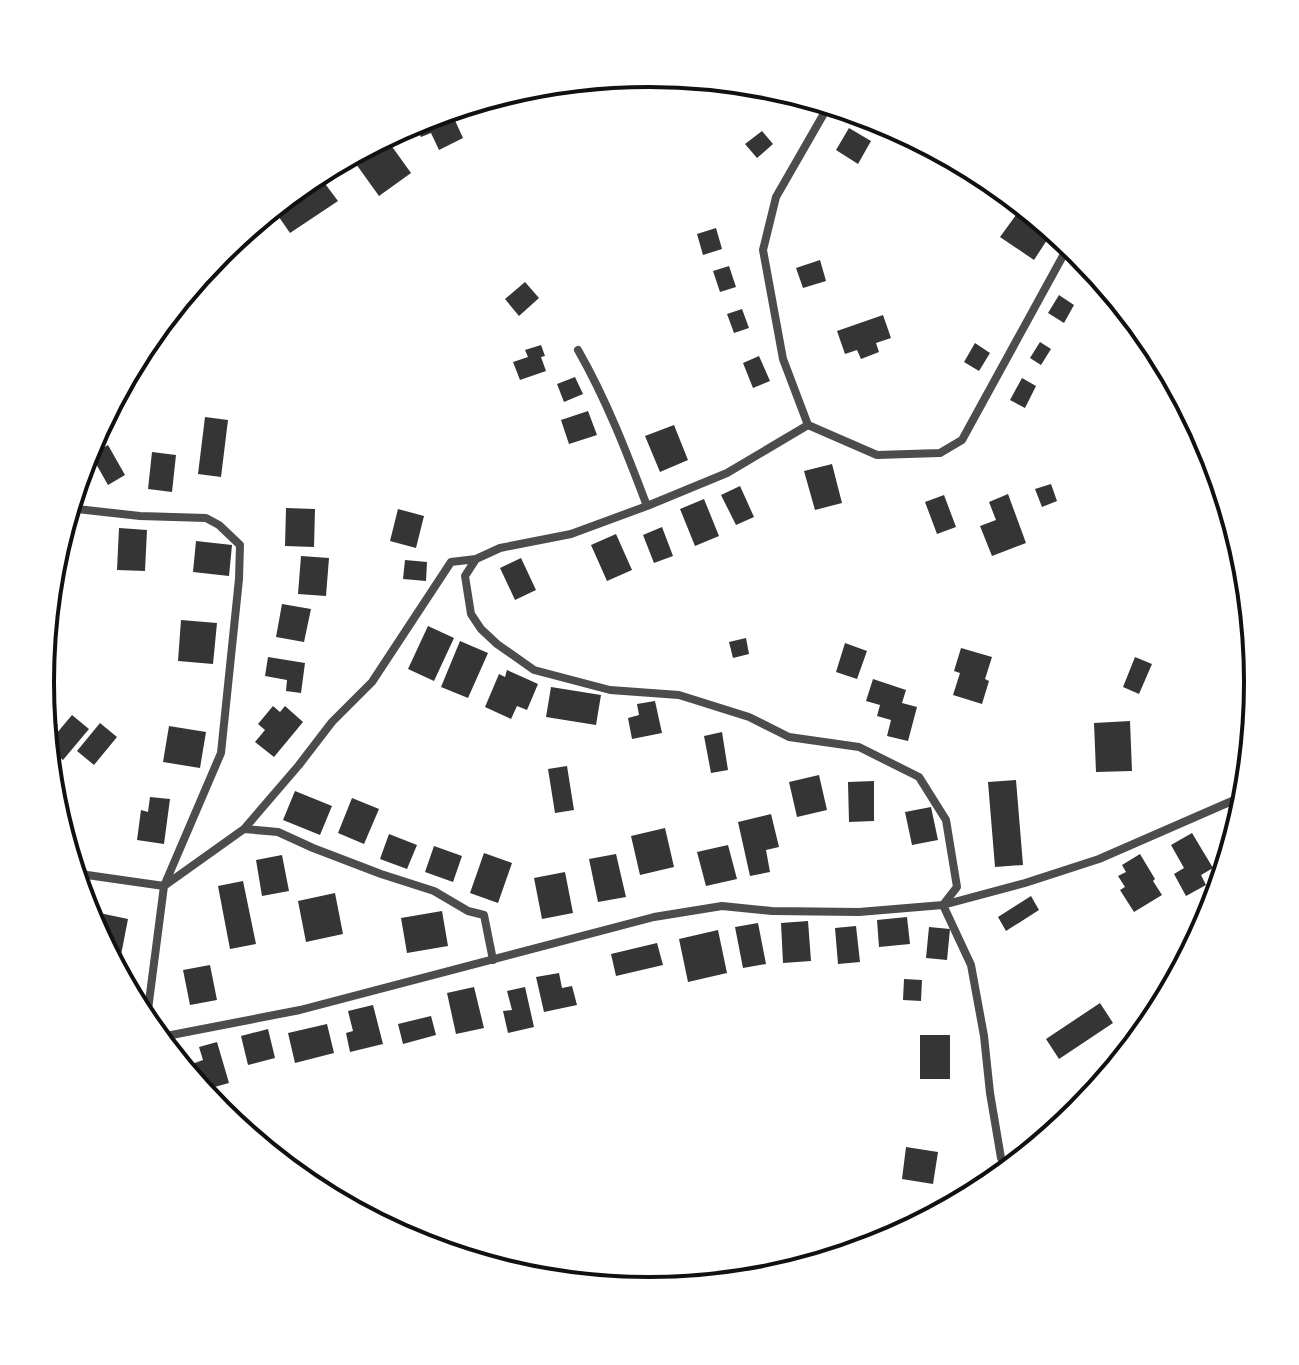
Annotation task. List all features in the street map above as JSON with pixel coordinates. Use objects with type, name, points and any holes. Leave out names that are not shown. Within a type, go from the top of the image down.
[{"type":"street","points":[[824,113],[776,197],[763,250],[783,359],[808,425],[877,455],[940,453],[962,440],[1064,254]]},
{"type":"street","points":[[578,350],[626,451],[647,506]]},
{"type":"street","points":[[86,875],[164,886],[244,829],[332,722],[372,682],[451,562],[476,559],[500,548],[571,534],[647,506],[727,473],[808,425]]},
{"type":"street","points":[[80,509],[140,516],[206,518],[219,525],[240,545],[221,753],[164,886],[149,1004]]},
{"type":"street","points":[[476,559],[465,576],[471,614],[497,644],[534,670],[610,690],[679,695],[749,717],[789,737],[859,747],[919,777],[946,820],[957,887],[943,905]]},
{"type":"street","points":[[170,1035],[300,1010],[654,917],[722,906],[772,911],[859,912],[943,905],[1099,859],[1234,800]]},
{"type":"street","points":[[244,829],[278,832],[340,859],[434,891],[468,911],[484,915],[493,960]]},
{"type":"street","points":[[943,905],[971,965],[1004,1161]]},
{"type":"building","points":[[455,120],[463,138],[439,150],[431,133],[421,137],[419,133]]},
{"type":"building","points":[[849,128],[871,141],[858,164],[836,150]]},
{"type":"building","points":[[762,131],[773,144],[757,158],[745,144]]},
{"type":"building","points":[[391,146],[411,173],[379,196],[356,165]]},
{"type":"building","points":[[325,183],[338,201],[290,233],[279,217]]},
{"type":"building","points":[[1016,215],[1047,240],[1034,260],[1000,237]]},
{"type":"building","points":[[716,228],[722,249],[703,255],[697,234]]},
{"type":"building","points":[[820,260],[826,281],[803,288],[796,268]]},
{"type":"building","points":[[729,266],[736,287],[720,292],[713,271]]},
{"type":"building","points":[[525,282],[539,298],[519,316],[505,299]]},
{"type":"building","points":[[1059,295],[1074,305],[1064,323],[1048,313]]},
{"type":"building","points":[[742,309],[749,328],[734,333],[727,314]]},
{"type":"building","points":[[883,315],[891,338],[876,343],[879,352],[861,359],[857,350],[845,354],[837,331]]},
{"type":"building","points":[[1040,342],[1051,349],[1041,365],[1030,358]]},
{"type":"building","points":[[975,343],[990,353],[979,371],[964,362]]},
{"type":"building","points":[[541,345],[546,371],[520,380],[513,362],[528,357],[525,350]]},
{"type":"building","points":[[759,356],[770,381],[753,388],[743,363]]},
{"type":"building","points":[[575,377],[583,394],[564,402],[557,384]]},
{"type":"building","points":[[1022,378],[1036,386],[1025,408],[1010,400]]},
{"type":"building","points":[[588,411],[597,435],[569,444],[561,420]]},
{"type":"building","points":[[205,417],[228,420],[221,477],[198,474]]},
{"type":"building","points":[[674,425],[688,460],[660,472],[645,436]]},
{"type":"building","points":[[108,445],[125,475],[108,485],[96,464],[102,449]]},
{"type":"building","points":[[152,452],[176,455],[172,492],[148,489]]},
{"type":"building","points":[[832,464],[842,503],[815,510],[804,471]]},
{"type":"building","points":[[1051,484],[1057,501],[1042,507],[1035,489]]},
{"type":"building","points":[[740,486],[754,517],[736,525],[721,495]]},
{"type":"building","points":[[1008,494],[1026,543],[992,556],[980,526],[996,520],[989,502]]},
{"type":"building","points":[[944,495],[956,527],[937,534],[925,502]]},
{"type":"building","points":[[704,499],[719,536],[695,546],[680,509]]},
{"type":"building","points":[[286,508],[315,509],[314,547],[285,546]]},
{"type":"building","points":[[398,509],[424,516],[416,548],[390,541]]},
{"type":"building","points":[[662,527],[673,556],[654,563],[643,535]]},
{"type":"building","points":[[119,528],[147,530],[145,571],[117,570]]},
{"type":"building","points":[[616,534],[632,570],[607,581],[591,545]]},
{"type":"building","points":[[196,541],[232,545],[229,576],[193,572]]},
{"type":"building","points":[[301,556],[329,558],[326,596],[298,594]]},
{"type":"building","points":[[521,558],[536,590],[515,600],[500,568]]},
{"type":"building","points":[[405,560],[427,562],[426,581],[403,579]]},
{"type":"building","points":[[282,604],[311,609],[304,642],[276,637]]},
{"type":"building","points":[[181,620],[217,623],[213,664],[178,661]]},
{"type":"building","points":[[428,626],[454,638],[434,681],[408,669]]},
{"type":"building","points":[[746,638],[749,654],[733,658],[729,642]]},
{"type":"building","points":[[460,641],[488,653],[468,698],[441,687]]},
{"type":"building","points":[[845,643],[867,651],[857,679],[836,672]]},
{"type":"building","points":[[961,648],[992,657],[982,704],[953,695],[960,673],[954,671]]},
{"type":"building","points":[[268,657],[305,663],[301,693],[286,691],[287,680],[265,676]]},
{"type":"building","points":[[1135,657],[1152,664],[1139,694],[1123,687]]},
{"type":"building","points":[[507,670],[538,684],[527,710],[517,706],[511,719],[485,707],[499,674],[505,677]]},
{"type":"building","points":[[873,679],[906,690],[902,703],[917,707],[908,741],[887,736],[891,720],[877,716],[880,705],[866,701]]},
{"type":"building","points":[[551,687],[601,695],[596,725],[546,717]]},
{"type":"building","points":[[655,701],[662,733],[632,739],[628,718],[639,715],[637,704]]},
{"type":"building","points":[[273,706],[280,712],[285,706],[303,722],[274,757],[255,742],[265,730],[258,724]]},
{"type":"building","points":[[72,715],[89,729],[63,760],[59,756],[56,734]]},
{"type":"building","points":[[1130,721],[1132,771],[1096,772],[1094,723]]},
{"type":"building","points":[[100,723],[117,737],[94,765],[77,751]]},
{"type":"building","points":[[169,726],[206,732],[200,768],[163,762]]},
{"type":"building","points":[[722,732],[728,770],[711,773],[704,736]]},
{"type":"building","points":[[567,766],[574,810],[555,813],[548,769]]},
{"type":"building","points":[[819,775],[827,810],[797,817],[789,782]]},
{"type":"building","points":[[1016,780],[1023,865],[995,867],[988,782]]},
{"type":"building","points":[[874,781],[874,821],[849,822],[848,782]]},
{"type":"building","points":[[295,791],[332,806],[320,835],[283,820]]},
{"type":"building","points":[[150,797],[170,799],[164,844],[137,840],[141,810],[148,812]]},
{"type":"building","points":[[352,798],[379,809],[364,844],[338,833]]},
{"type":"building","points":[[931,807],[938,840],[912,845],[905,812]]},
{"type":"building","points":[[771,814],[779,847],[766,850],[770,872],[750,876],[738,822]]},
{"type":"building","points":[[665,828],[674,867],[640,875],[631,836]]},
{"type":"building","points":[[1192,833],[1213,868],[1201,875],[1206,885],[1186,896],[1174,874],[1184,868],[1171,845]]},
{"type":"building","points":[[389,834],[417,845],[407,869],[380,859]]},
{"type":"building","points":[[728,845],[737,879],[706,886],[697,852]]},
{"type":"building","points":[[434,846],[462,856],[453,882],[425,872]]},
{"type":"building","points":[[484,853],[512,863],[498,903],[470,893]]},
{"type":"building","points":[[616,854],[626,897],[598,902],[589,859]]},
{"type":"building","points":[[1140,854],[1162,895],[1134,912],[1120,890],[1125,887],[1118,876],[1126,872],[1122,865]]},
{"type":"building","points":[[282,855],[289,891],[262,896],[256,860]]},
{"type":"building","points":[[565,872],[573,913],[542,919],[534,878]]},
{"type":"building","points":[[243,881],[256,944],[230,949],[218,886]]},
{"type":"building","points":[[335,893],[343,934],[306,942],[298,901]]},
{"type":"building","points":[[1031,896],[1039,910],[1006,931],[998,917]]},
{"type":"building","points":[[442,911],[448,946],[407,953],[401,918]]},
{"type":"building","points":[[100,913],[128,919],[121,955],[115,946]]},
{"type":"building","points":[[907,917],[910,944],[879,947],[877,920]]},
{"type":"building","points":[[808,921],[811,961],[783,963],[781,923]]},
{"type":"building","points":[[758,923],[766,964],[743,968],[735,927]]},
{"type":"building","points":[[856,926],[860,962],[838,964],[835,928]]},
{"type":"building","points":[[929,927],[950,929],[947,960],[926,958]]},
{"type":"building","points":[[718,930],[727,973],[688,982],[679,939]]},
{"type":"building","points":[[657,943],[663,965],[616,976],[611,954]]},
{"type":"building","points":[[210,965],[217,1000],[190,1005],[183,970]]},
{"type":"building","points":[[559,973],[562,988],[572,986],[577,1005],[544,1012],[536,977]]},
{"type":"building","points":[[904,979],[922,980],[921,1001],[903,1000]]},
{"type":"building","points":[[474,987],[484,1028],[456,1034],[447,993]]},
{"type":"building","points":[[525,987],[534,1027],[508,1033],[503,1011],[512,1010],[507,991]]},
{"type":"building","points":[[1100,1003],[1113,1023],[1059,1059],[1046,1039]]},
{"type":"building","points":[[373,1005],[383,1044],[350,1052],[346,1033],[353,1031],[348,1011]]},
{"type":"building","points":[[431,1016],[436,1035],[403,1044],[398,1024]]},
{"type":"building","points":[[327,1024],[334,1053],[295,1063],[288,1033]]},
{"type":"building","points":[[268,1029],[275,1058],[248,1065],[241,1036]]},
{"type":"building","points":[[920,1035],[950,1035],[950,1079],[920,1079]]},
{"type":"building","points":[[217,1042],[229,1083],[213,1087],[193,1064],[203,1060],[199,1047]]},
{"type":"building","points":[[906,1147],[938,1152],[933,1184],[902,1179]]}]
